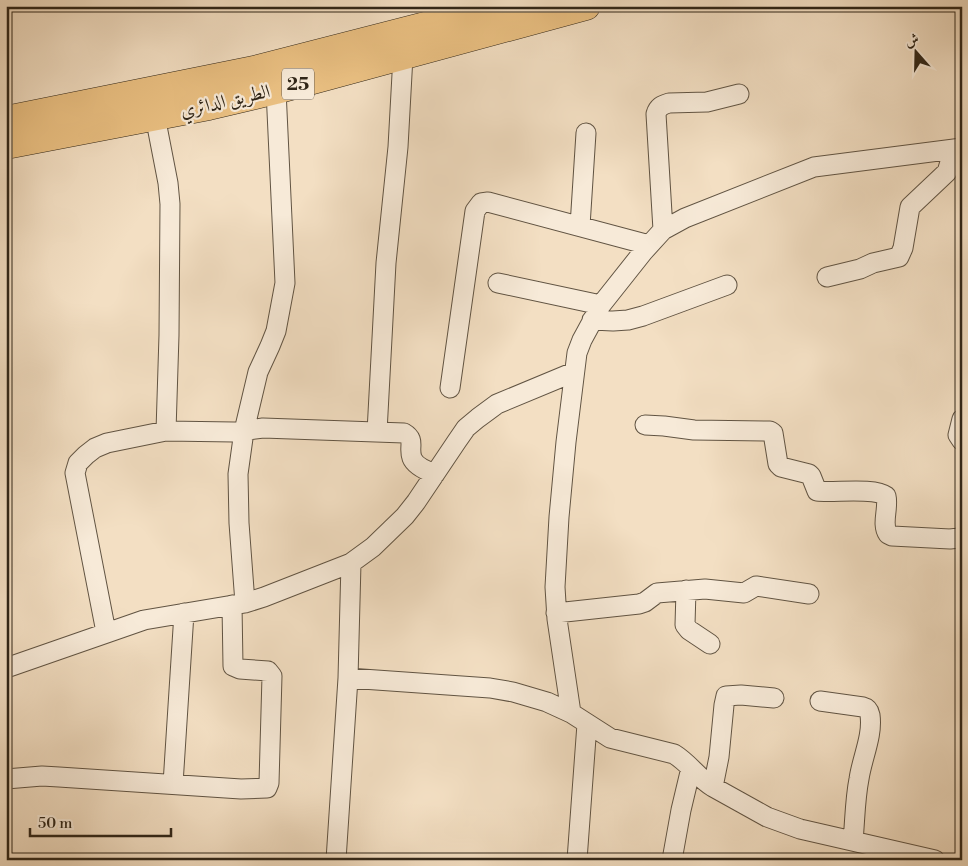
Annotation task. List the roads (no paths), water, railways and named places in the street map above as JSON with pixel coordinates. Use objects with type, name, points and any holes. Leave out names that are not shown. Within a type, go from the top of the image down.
[{"type":"highway","name":"الطريق الدائري","points":[[6,120],[254,70],[503,6]]},
{"type":"highway","name":"الطريق الدائري","points":[[6,145],[276,90],[586,6]]},
{"type":"street","points":[[377,432],[386,263],[398,148],[403,56]]},
{"type":"street","points":[[6,779],[50,777],[261,789],[267,788],[269,783],[272,676],[268,671],[240,669],[233,666],[239,604],[238,474],[244,430],[258,372],[276,331],[285,283],[276,90]]},
{"type":"street","points":[[663,230],[656,114],[658,109],[663,104],[707,102],[739,94]]},
{"type":"street","points":[[155,116],[168,183],[170,204],[166,431]]},
{"type":"street","points":[[580,226],[586,133]]},
{"type":"street","points":[[571,713],[556,613],[555,587],[558,517],[577,352],[597,313],[649,245],[663,230],[685,218],[814,167],[958,148]]},
{"type":"street","points":[[827,277],[899,257],[904,248],[910,207],[947,172],[958,148]]},
{"type":"street","points":[[450,388],[477,205],[488,202],[649,245]]},
{"type":"street","points":[[498,282],[597,313],[613,321],[636,318],[727,285]]},
{"type":"street","points":[[6,668],[144,620],[239,604],[288,589],[352,563],[373,547],[405,516],[466,428],[489,409],[530,389],[574,372]]},
{"type":"street","points":[[962,419],[958,435],[962,441]]},
{"type":"street","points":[[645,425],[694,430],[773,433],[778,464],[781,467],[809,474],[817,491],[871,492],[886,496],[885,528],[888,534],[892,536],[942,538],[959,538],[962,536]]},
{"type":"street","points":[[106,632],[75,473],[78,463],[90,452],[107,443],[166,431],[234,432],[263,428],[404,433],[412,440],[412,457],[424,469],[434,474]]},
{"type":"street","points":[[336,860],[348,678],[352,563]]},
{"type":"street","points":[[556,613],[639,604],[646,602],[657,592],[705,589],[744,593],[756,586],[809,594]]},
{"type":"street","points":[[686,590],[685,625],[689,630],[710,644]]},
{"type":"street","points":[[173,784],[184,613]]},
{"type":"street","points":[[348,678],[502,689],[534,698],[571,713],[610,738],[674,754],[713,787],[780,823],[935,860]]},
{"type":"street","points":[[713,787],[719,758],[726,696],[741,695],[774,698]]},
{"type":"street","points":[[820,701],[863,706],[869,712],[868,739],[858,784],[853,841]]},
{"type":"street","points":[[577,860],[587,724]]},
{"type":"street","points":[[672,860],[691,768]]}]
